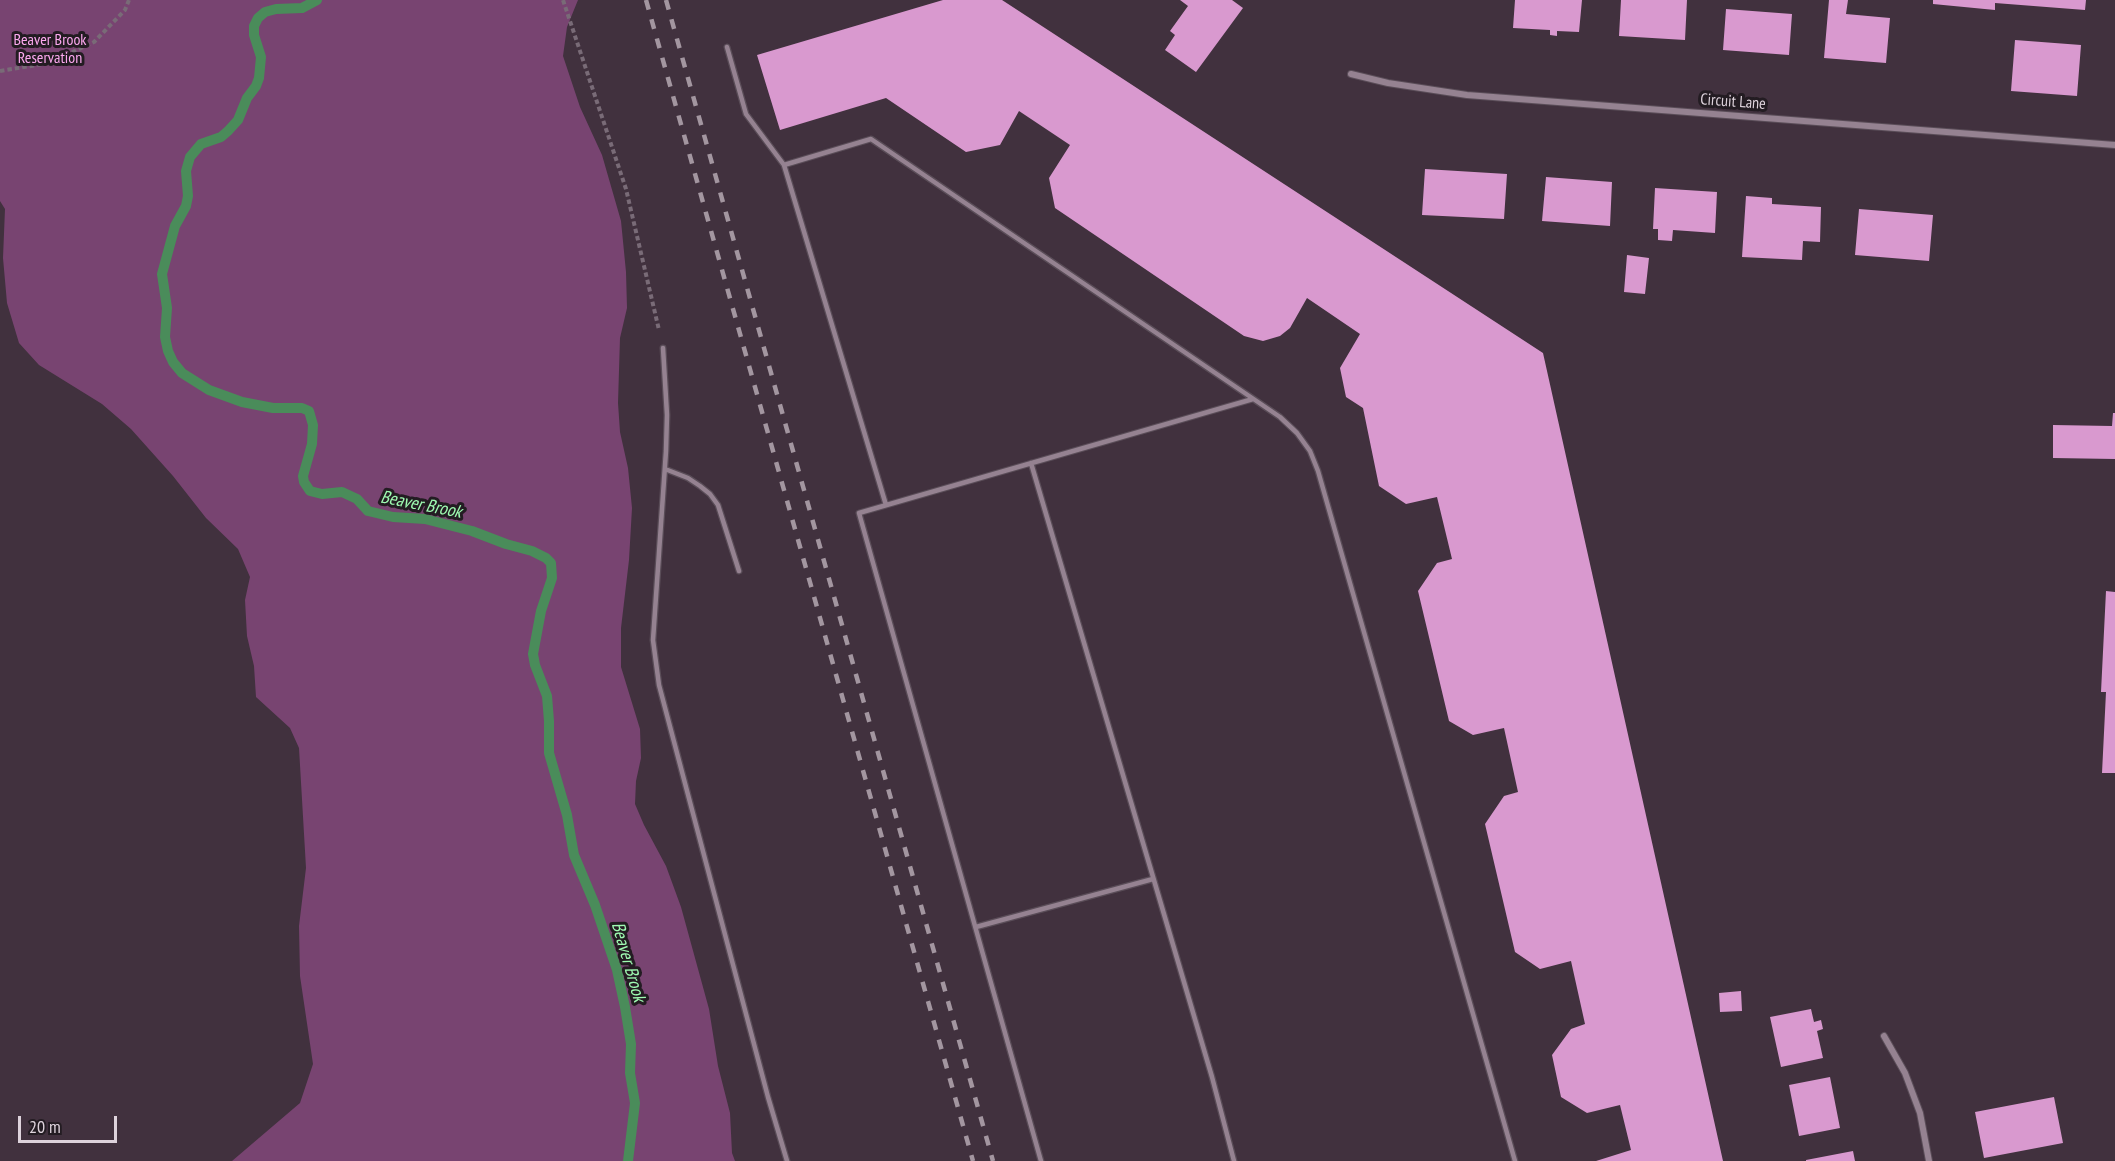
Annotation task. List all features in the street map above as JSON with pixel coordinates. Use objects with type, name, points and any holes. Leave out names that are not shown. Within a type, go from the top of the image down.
[{"type":"street","name":"Circuit Lane","points":[[1350,74],[1388,83],[1467,95],[2115,145]]},
{"type":"street","points":[[1884,1036],[1909,1083],[1920,1113],[1929,1161]]},
{"type":"lane","points":[[727,47],[746,114],[784,165],[886,505]]},
{"type":"lane","points":[[784,165],[871,139],[1280,417],[1297,433],[1310,451],[1318,471],[1515,1161]]},
{"type":"lane","points":[[663,348],[667,415],[653,640],[659,686],[787,1161]]},
{"type":"lane","points":[[1041,1161],[859,513],[1253,399]]},
{"type":"lane","points":[[1031,463],[1209,1066],[1234,1161]]},
{"type":"lane","points":[[665,470],[688,478],[710,494],[718,506],[739,571]]},
{"type":"lane","points":[[976,927],[1153,879]]},
{"type":"path","points":[[0,72],[49,63],[94,42],[125,10],[129,0]]},
{"type":"path","points":[[563,0],[626,189],[663,348]]},
{"type":"green space","name":"Beaver Brook Reservation","points":[[0,0],[578,0],[567,27],[563,56],[580,107],[602,155],[621,221],[626,272],[627,308],[620,338],[618,403],[620,432],[628,468],[632,508],[621,628],[621,667],[640,729],[641,758],[636,781],[635,804],[666,866],[681,907],[709,1009],[718,1066],[730,1113],[732,1153],[735,1161],[232,1161],[300,1103],[313,1064],[300,976],[299,926],[306,868],[299,748],[290,728],[256,697],[254,666],[247,636],[245,600],[250,577],[238,549],[206,518],[173,476],[131,429],[102,404],[39,365],[19,343],[7,303],[3,258],[5,209],[0,201]]},
{"type":"building","points":[[943,0],[1002,0],[1543,353],[1723,1161],[1596,1161],[1631,1150],[1620,1105],[1587,1113],[1561,1097],[1552,1055],[1571,1029],[1585,1024],[1571,961],[1540,969],[1515,952],[1485,824],[1504,796],[1518,792],[1504,728],[1473,735],[1449,721],[1418,591],[1437,563],[1452,559],[1437,497],[1406,504],[1379,486],[1363,408],[1346,397],[1340,368],[1360,334],[1307,298],[1290,328],[1280,336],[1263,341],[1244,336],[1055,208],[1049,178],[1070,145],[1019,111],[1000,145],[966,152],[886,98],[780,130],[757,55]]},
{"type":"building","points":[[1180,0],[1232,0],[1243,8],[1196,72],[1165,50],[1175,35],[1170,31],[1188,6]]},
{"type":"building","points":[[1515,0],[1582,0],[1579,32],[1557,31],[1557,36],[1550,35],[1550,30],[1513,28]]},
{"type":"building","points":[[1621,0],[1687,0],[1685,40],[1619,36]]},
{"type":"building","points":[[1829,0],[1848,0],[1846,14],[1890,18],[1886,63],[1824,58]]},
{"type":"building","points":[[1933,0],[2086,0],[2085,10],[1995,3],[1995,10],[1933,4]]},
{"type":"building","points":[[1726,9],[1792,14],[1789,55],[1723,50]]},
{"type":"building","points":[[2015,40],[2081,45],[2077,96],[2011,91]]},
{"type":"building","points":[[1425,169],[1507,174],[1504,219],[1422,215]]},
{"type":"building","points":[[1546,177],[1612,182],[1610,226],[1542,221]]},
{"type":"building","points":[[1655,188],[1717,192],[1715,233],[1673,230],[1672,241],[1658,240],[1658,229],[1653,229]]},
{"type":"building","points":[[1746,196],[1772,198],[1772,204],[1821,207],[1820,242],[1803,241],[1802,260],[1742,257]]},
{"type":"building","points":[[1859,209],[1933,215],[1929,261],[1855,255]]},
{"type":"building","points":[[1627,255],[1649,258],[1645,294],[1624,292]]},
{"type":"building","points":[[2113,413],[2115,413],[2115,459],[2053,458],[2053,425],[2112,426]]},
{"type":"building","points":[[2106,591],[2115,592],[2115,773],[2102,773],[2106,692],[2101,692]]},
{"type":"building","points":[[1741,991],[1742,1011],[1720,1012],[1719,993]]},
{"type":"building","points":[[1811,1009],[1814,1022],[1821,1020],[1823,1029],[1817,1031],[1823,1058],[1781,1067],[1770,1017]]},
{"type":"building","points":[[1830,1077],[1840,1128],[1799,1136],[1789,1085]]},
{"type":"building","points":[[2054,1097],[2063,1143],[1984,1158],[1975,1112]]},
{"type":"building","points":[[1853,1151],[1855,1161],[1806,1161],[1806,1160]]},
{"type":"waterway","name":"Beaver Brook","points":[[317,0],[302,8],[276,9],[265,12],[258,18],[254,26],[254,35],[261,57],[256,86],[247,98],[238,120],[228,131],[221,137],[201,144],[190,157],[186,171],[188,196],[186,206],[175,226],[162,274],[167,308],[165,337],[168,351],[182,373],[209,390],[242,402],[273,408],[302,408],[309,411],[313,425],[312,444],[303,476],[310,491],[322,494],[342,492],[357,499],[368,511],[393,517],[425,519],[472,531],[532,551],[551,563],[552,578],[541,611],[533,654],[547,696],[549,753],[567,815],[574,855],[595,905],[617,970],[625,1007],[631,1044],[630,1073],[635,1103],[628,1161]]},
{"type":"railway","points":[[646,0],[973,1161]]},
{"type":"railway","points":[[666,0],[993,1161]]}]
